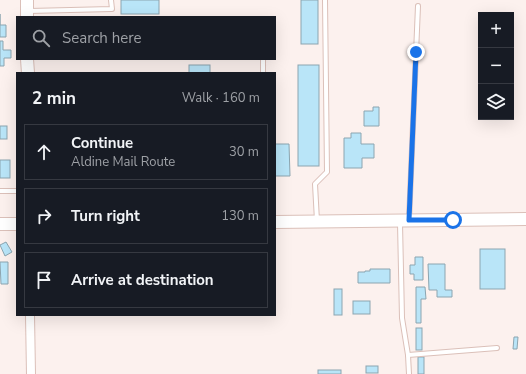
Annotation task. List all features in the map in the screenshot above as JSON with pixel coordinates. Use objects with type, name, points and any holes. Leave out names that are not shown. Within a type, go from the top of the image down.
[{"type":"main road","points":[[28,60],[28,72]]},
{"type":"main road","points":[[276,222],[526,219]]},
{"type":"main road","points":[[0,224],[16,224]]},
{"type":"street","points":[[30,316],[31,374]]},
{"type":"lane","points":[[27,9],[112,9],[111,0]]},
{"type":"lane","points":[[318,221],[315,184],[327,172],[325,0]]},
{"type":"lane","points":[[409,374],[408,355],[402,318],[405,220],[418,6]]},
{"type":"lane","points":[[263,60],[263,72]]},
{"type":"lane","points":[[0,191],[16,191]]},
{"type":"lane","points":[[408,355],[497,348]]},
{"type":"building","points":[[121,0],[159,0],[159,14],[121,14]]},
{"type":"building","points":[[301,0],[318,0],[318,44],[301,44]]},
{"type":"building","points":[[0,25],[6,25],[6,37],[0,37]]},
{"type":"building","points":[[0,41],[3,41],[3,50],[11,50],[11,58],[4,58],[4,66],[0,66]]},
{"type":"building","points":[[189,65],[210,65],[210,72],[189,72]]},
{"type":"building","points":[[298,65],[319,65],[319,166],[298,166]]},
{"type":"building","points":[[373,107],[379,107],[379,126],[364,126],[364,111],[373,111]]},
{"type":"building","points":[[0,126],[7,126],[7,139],[0,139]]},
{"type":"building","points":[[351,133],[361,133],[361,144],[374,144],[374,158],[362,158],[362,168],[344,168],[344,138],[351,138]]},
{"type":"building","points":[[276,144],[289,144],[290,176],[276,176]]},
{"type":"building","points":[[0,160],[10,160],[10,178],[0,178]]},
{"type":"building","points":[[6,242],[12,252],[5,256],[0,245]]},
{"type":"building","points":[[480,249],[505,249],[505,289],[480,289]]},
{"type":"building","points":[[415,257],[423,257],[423,280],[414,280],[414,274],[410,274],[410,265],[415,265]]},
{"type":"building","points":[[0,262],[8,262],[8,284],[1,284]]},
{"type":"building","points":[[428,264],[445,264],[445,290],[452,290],[452,297],[437,297],[437,290],[429,290]]},
{"type":"building","points":[[370,269],[390,269],[390,283],[358,283],[358,272],[370,271]]},
{"type":"building","points":[[416,287],[425,287],[426,299],[421,299],[421,323],[416,323]]},
{"type":"building","points":[[334,289],[342,289],[342,315],[334,315]]},
{"type":"building","points":[[353,301],[370,301],[370,314],[353,314]]},
{"type":"building","points":[[416,328],[422,328],[422,350],[416,350]]},
{"type":"building","points":[[514,337],[518,337],[517,349],[513,349]]},
{"type":"building","points":[[418,357],[424,357],[424,374],[418,374]]},
{"type":"building","points":[[366,366],[378,366],[378,373],[366,373]]},
{"type":"building","points":[[318,370],[341,370],[341,374],[318,374]]},
{"type":"route","points":[[416,52],[409,220],[453,220]]}]
